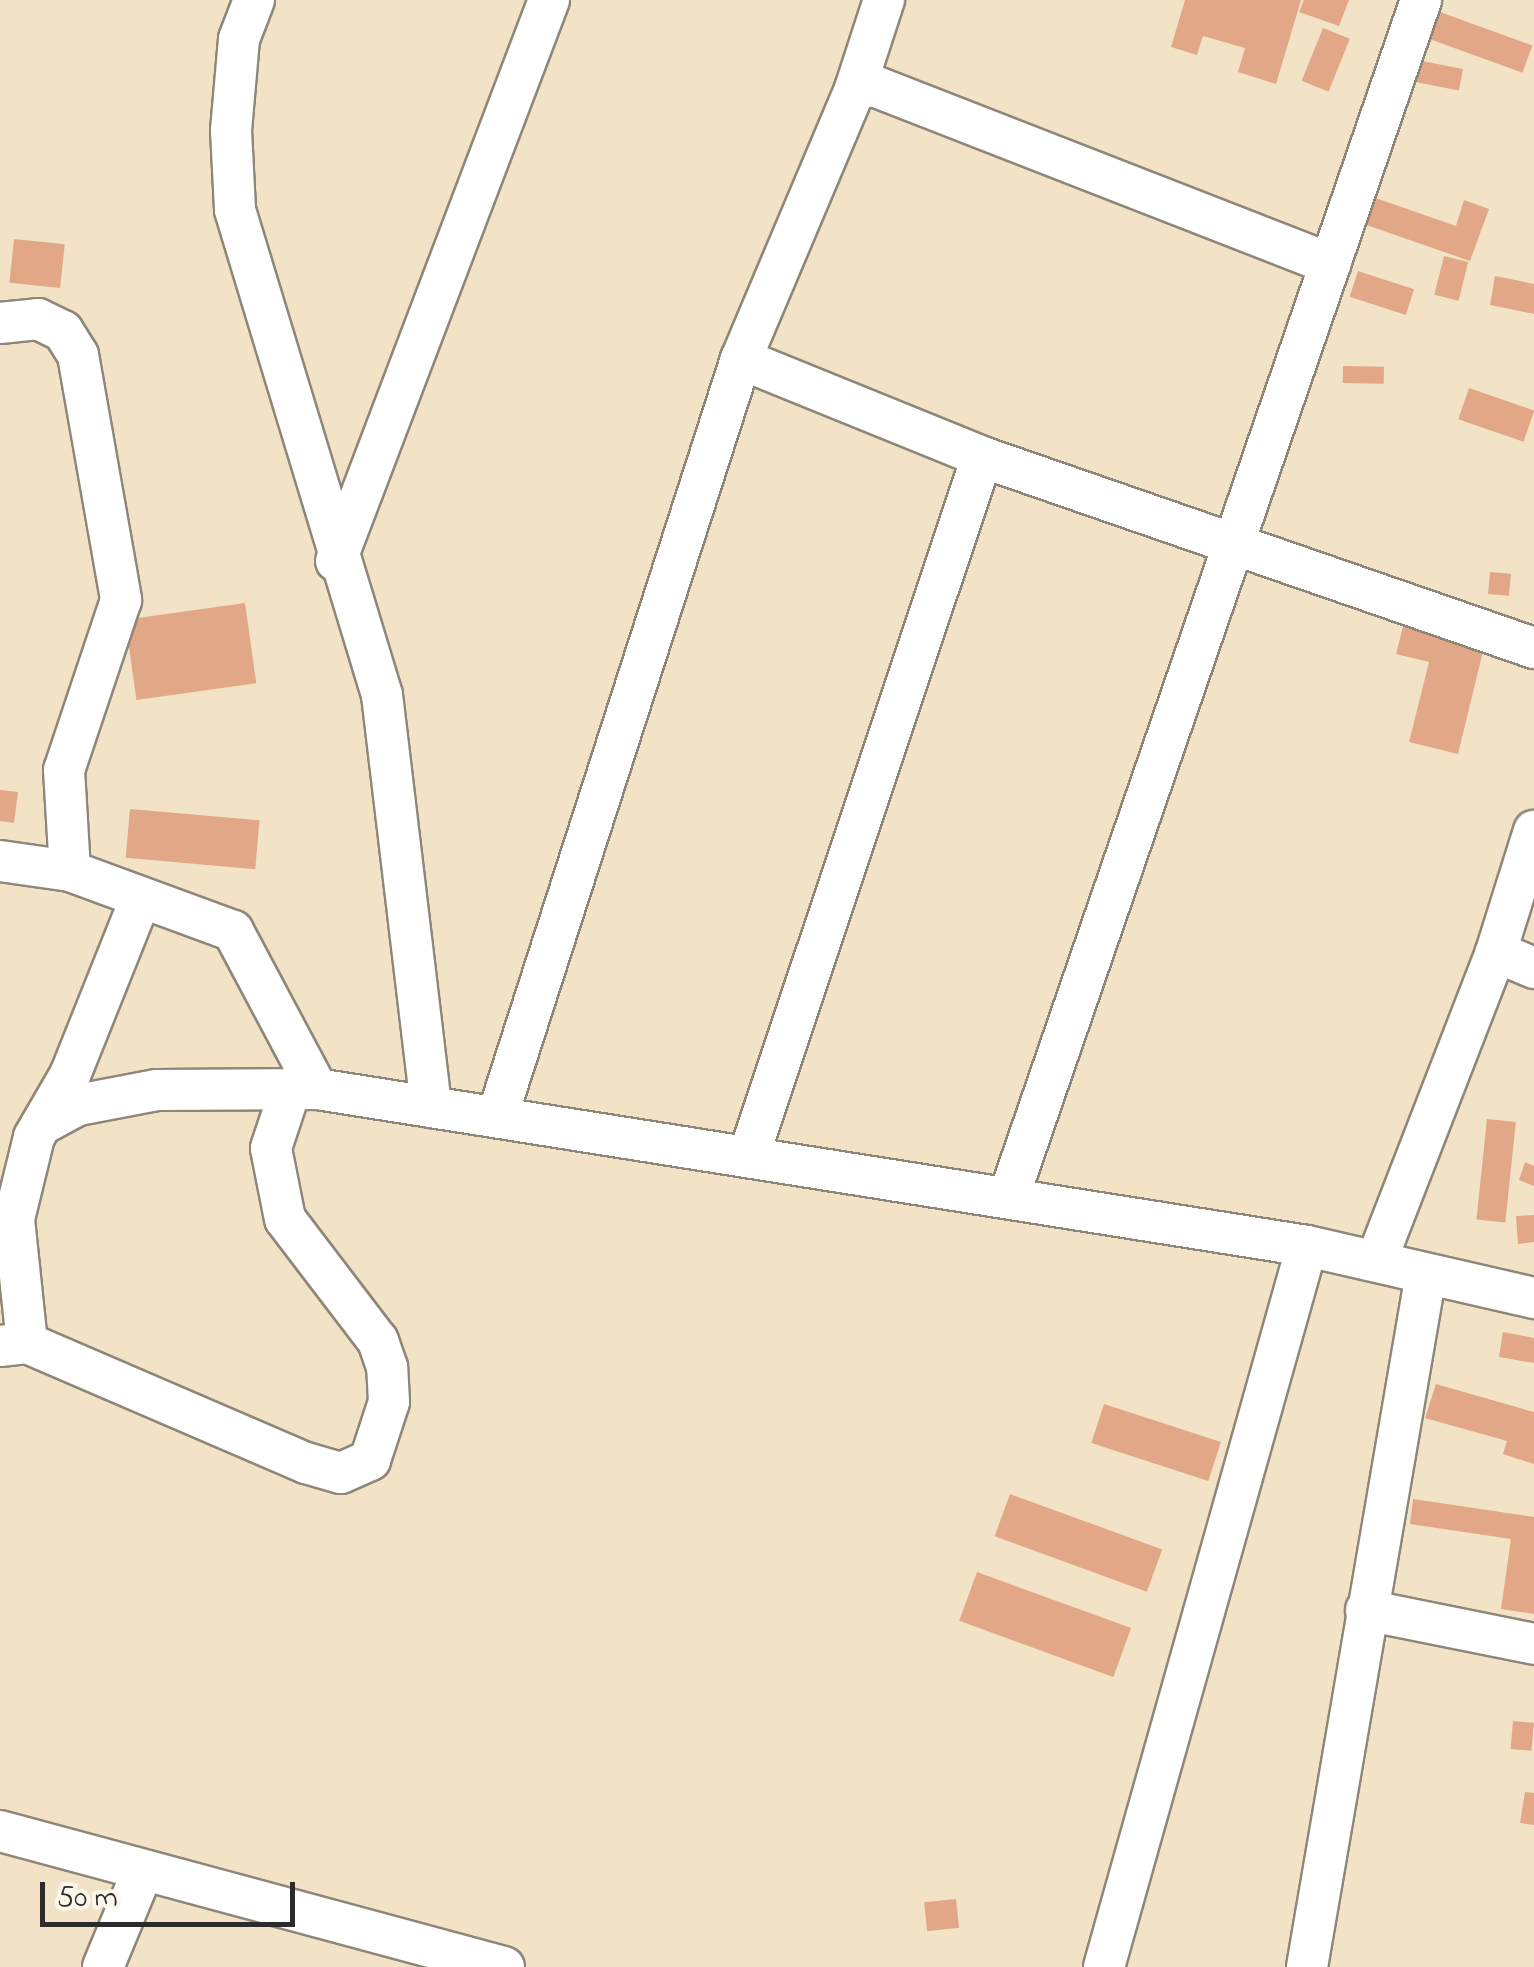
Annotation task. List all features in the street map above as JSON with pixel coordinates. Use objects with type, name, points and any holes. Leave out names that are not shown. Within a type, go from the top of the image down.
[{"type":"street","points":[[254,0],[239,38],[231,130],[235,210],[336,561],[382,695],[430,1107]]},
{"type":"street","points":[[336,561],[549,0]]},
{"type":"street","points":[[498,1114],[741,358],[843,104],[855,89],[884,0]]},
{"type":"street","points":[[1010,1196],[1421,0]]},
{"type":"street","points":[[855,89],[874,86],[1331,264]]},
{"type":"street","points":[[0,323],[38,319],[62,331],[78,354],[122,600],[64,770],[70,871]]},
{"type":"street","points":[[741,358],[982,456],[1534,648]]},
{"type":"street","points":[[748,1154],[982,456]]},
{"type":"street","points":[[1377,1259],[1496,952],[1534,831]]},
{"type":"street","points":[[0,861],[70,871],[140,900],[202,914],[233,931],[304,1088]]},
{"type":"street","points":[[140,900],[70,1075],[41,1125],[14,1219],[14,1344],[306,1463],[341,1473],[370,1460],[390,1402],[388,1367],[378,1341],[285,1219],[271,1148],[304,1088]]},
{"type":"street","points":[[1496,952],[1534,968]]},
{"type":"street","points":[[41,1125],[78,1105],[157,1090],[304,1088],[498,1114],[1307,1246],[1534,1298]]},
{"type":"street","points":[[1104,1967],[1307,1246]]},
{"type":"street","points":[[1307,1967],[1426,1274]]},
{"type":"street","points":[[1366,1610],[1534,1644]]},
{"type":"street","points":[[0,1831],[142,1873],[504,1967]]},
{"type":"street","points":[[103,1967],[142,1873]]},
{"type":"building","points":[[1185,0],[1301,0],[1276,84],[1238,72],[1245,48],[1203,36],[1197,55],[1171,47]]},
{"type":"building","points":[[1304,0],[1349,0],[1339,26],[1299,12]]},
{"type":"building","points":[[1429,8],[1532,46],[1522,73],[1419,35]]},
{"type":"building","points":[[1323,28],[1350,39],[1329,92],[1302,81]]},
{"type":"building","points":[[1412,59],[1463,69],[1459,91],[1408,81]]},
{"type":"building","points":[[1367,195],[1456,226],[1464,200],[1489,209],[1470,261],[1358,222]]},
{"type":"building","points":[[14,239],[65,244],[60,288],[9,283]]},
{"type":"building","points":[[1444,256],[1468,262],[1459,301],[1434,295]]},
{"type":"building","points":[[1358,271],[1414,289],[1406,315],[1350,297]]},
{"type":"building","points":[[1495,276],[1534,284],[1534,314],[1490,305]]},
{"type":"building","points":[[1343,366],[1384,367],[1384,384],[1343,383]]},
{"type":"building","points":[[1469,388],[1534,410],[1523,442],[1458,419]]},
{"type":"building","points":[[1490,572],[1511,574],[1509,596],[1488,594]]},
{"type":"building","points":[[245,603],[256,683],[136,700],[125,620]]},
{"type":"building","points":[[1405,619],[1486,639],[1458,754],[1409,742],[1429,662],[1396,654]]},
{"type":"building","points":[[0,790],[18,792],[14,823],[0,821]]},
{"type":"building","points":[[130,809],[260,820],[255,869],[126,858]]},
{"type":"building","points":[[1487,1119],[1516,1122],[1505,1222],[1476,1219]]},
{"type":"building","points":[[1525,1162],[1534,1166],[1534,1186],[1519,1180]]},
{"type":"building","points":[[1534,1215],[1534,1242],[1518,1244],[1516,1216]]},
{"type":"building","points":[[1503,1332],[1534,1338],[1534,1363],[1499,1357]]},
{"type":"building","points":[[1436,1384],[1534,1412],[1534,1464],[1503,1454],[1507,1441],[1425,1418]]},
{"type":"building","points":[[1104,1404],[1221,1442],[1208,1481],[1091,1443]]},
{"type":"building","points":[[1010,1494],[1162,1549],[1147,1592],[995,1536]]},
{"type":"building","points":[[1413,1499],[1534,1517],[1534,1614],[1501,1609],[1511,1539],[1410,1524]]},
{"type":"building","points":[[977,1572],[1131,1628],[1113,1677],[959,1621]]},
{"type":"building","points":[[1513,1721],[1534,1723],[1531,1751],[1511,1749]]},
{"type":"building","points":[[1525,1792],[1534,1793],[1534,1825],[1520,1823]]},
{"type":"building","points":[[956,1899],[959,1928],[927,1931],[924,1902]]}]
